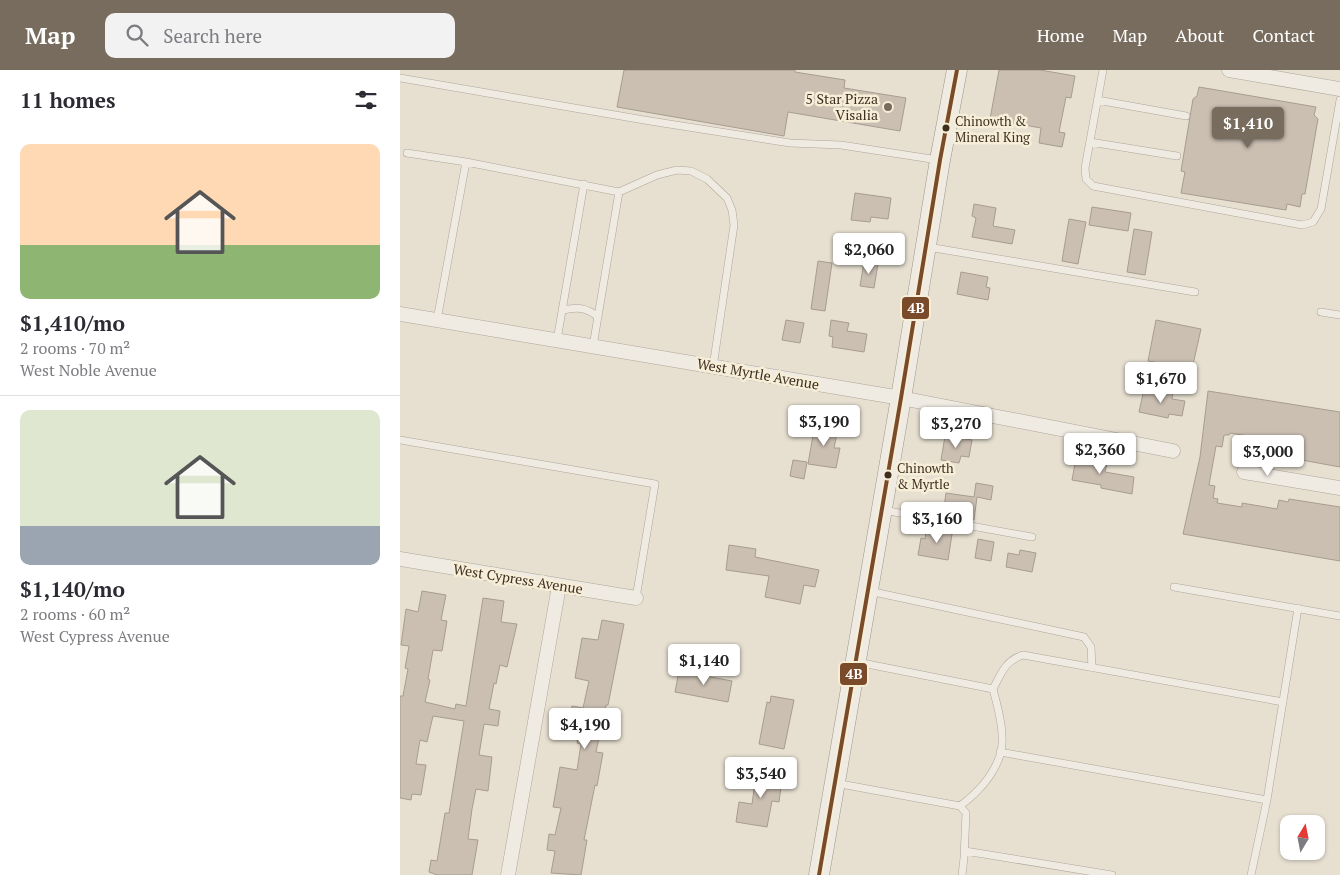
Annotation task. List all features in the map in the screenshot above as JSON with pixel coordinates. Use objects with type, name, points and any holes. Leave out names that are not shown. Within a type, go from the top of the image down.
[{"type":"street","points":[[819,875],[902,398],[940,160],[957,70]]},
{"type":"street","points":[[1229,70],[1340,89]]},
{"type":"street","name":"West Myrtle Avenue","points":[[400,314],[902,398],[1173,451]]},
{"type":"street","points":[[1244,472],[1340,488]]},
{"type":"street","name":"West Cypress Avenue","points":[[400,560],[636,598]]},
{"type":"street","points":[[508,875],[559,586]]},
{"type":"lane","points":[[1103,70],[1086,174],[1086,179],[1093,186],[1302,225],[1313,222],[1321,209],[1340,100]]},
{"type":"lane","points":[[400,78],[790,143],[841,145],[940,160]]},
{"type":"lane","points":[[1098,100],[1186,116]]},
{"type":"lane","points":[[1090,142],[1177,156]]},
{"type":"lane","points":[[407,153],[466,162],[619,192],[656,175],[677,170],[691,171],[707,179],[727,198],[732,210],[734,224],[713,367]]},
{"type":"lane","points":[[437,320],[466,162]]},
{"type":"lane","points":[[557,340],[584,184]]},
{"type":"lane","points":[[593,346],[619,192]]},
{"type":"lane","points":[[926,247],[1195,292]]},
{"type":"lane","points":[[563,310],[585,309],[598,317]]},
{"type":"lane","points":[[1321,312],[1340,315]]},
{"type":"lane","points":[[400,440],[655,484],[636,598]]},
{"type":"lane","points":[[882,510],[1032,537]]},
{"type":"lane","points":[[1174,587],[1340,616]]},
{"type":"lane","points":[[868,591],[1084,637],[1091,647],[1092,668]]},
{"type":"lane","points":[[1252,875],[1267,800],[1298,608]]},
{"type":"lane","points":[[960,806],[977,793],[1000,758],[1002,743],[999,712],[993,688],[1012,659],[1023,655],[1283,702]]},
{"type":"lane","points":[[856,662],[993,688]]},
{"type":"lane","points":[[1000,752],[1267,800]]},
{"type":"lane","points":[[835,783],[960,806],[966,813],[965,852],[962,875]]},
{"type":"lane","points":[[965,852],[1112,875]]},
{"type":"building","points":[[624,70],[795,70],[795,72],[845,80],[844,88],[906,98],[900,131],[788,112],[784,136],[617,107]]},
{"type":"building","points":[[999,70],[1040,70],[1075,76],[1071,98],[1066,97],[1059,132],[1065,133],[1062,147],[1039,143],[1041,128],[990,119]]},
{"type":"building","points":[[1199,87],[1316,107],[1314,115],[1318,119],[1305,194],[1302,194],[1300,207],[1287,204],[1286,210],[1181,193],[1185,172],[1181,171],[1193,99],[1197,96]]},
{"type":"building","points":[[855,193],[891,198],[888,219],[871,217],[870,222],[851,220]]},
{"type":"building","points":[[974,204],[996,208],[993,226],[1015,230],[1012,244],[972,237],[976,218],[972,216]]},
{"type":"building","points":[[1092,207],[1131,213],[1128,231],[1089,225]]},
{"type":"building","points":[[1069,219],[1086,222],[1078,264],[1062,261]]},
{"type":"building","points":[[1134,229],[1152,232],[1145,275],[1127,272]]},
{"type":"building","points":[[818,261],[832,263],[825,311],[811,309]]},
{"type":"building","points":[[864,262],[878,264],[874,288],[860,286]]},
{"type":"building","points":[[961,272],[988,277],[986,287],[990,288],[988,300],[957,294]]},
{"type":"building","points":[[786,320],[804,323],[800,343],[782,340]]},
{"type":"building","points":[[831,320],[849,323],[847,331],[867,334],[864,352],[832,347],[833,337],[829,336]]},
{"type":"building","points":[[1156,320],[1201,329],[1192,369],[1148,361]]},
{"type":"building","points":[[1158,388],[1173,390],[1172,399],[1185,401],[1182,416],[1169,414],[1168,418],[1139,412],[1144,389],[1158,392]]},
{"type":"building","points":[[1208,391],[1340,412],[1340,467],[1296,459],[1297,456],[1287,455],[1288,446],[1254,441],[1254,437],[1230,433],[1229,435],[1224,435],[1222,447],[1216,446],[1209,485],[1215,486],[1213,498],[1218,499],[1217,503],[1242,507],[1242,503],[1277,509],[1279,500],[1288,502],[1289,499],[1340,507],[1340,561],[1183,534],[1200,457]]},
{"type":"building","points":[[815,424],[838,428],[834,448],[840,448],[836,468],[808,464]]},
{"type":"building","points":[[945,436],[972,440],[969,457],[961,456],[959,463],[941,460]]},
{"type":"building","points":[[1077,453],[1097,457],[1096,461],[1107,463],[1105,472],[1134,477],[1132,494],[1101,488],[1101,485],[1072,480]]},
{"type":"building","points":[[793,460],[807,462],[804,479],[790,476]]},
{"type":"building","points":[[976,483],[993,486],[991,500],[977,497],[974,520],[943,515],[946,493],[974,497]]},
{"type":"building","points":[[941,526],[953,528],[948,560],[918,555],[921,538],[925,539],[926,532],[940,534]]},
{"type":"building","points":[[978,539],[994,542],[991,561],[975,558]]},
{"type":"building","points":[[729,545],[756,549],[755,557],[819,570],[815,587],[804,585],[800,604],[765,597],[769,576],[726,570]]},
{"type":"building","points":[[1020,550],[1036,553],[1032,572],[1006,567],[1008,553],[1019,555]]},
{"type":"building","points":[[422,591],[446,595],[441,620],[447,621],[442,651],[433,650],[428,679],[430,680],[425,702],[455,709],[456,704],[466,706],[483,598],[504,601],[501,622],[517,624],[507,667],[500,665],[489,709],[500,711],[498,726],[484,724],[479,755],[492,757],[488,791],[476,789],[472,809],[468,839],[478,840],[472,875],[437,875],[429,872],[431,860],[437,861],[445,813],[449,813],[464,721],[433,716],[427,742],[420,740],[416,764],[426,765],[421,795],[412,794],[411,800],[400,798],[400,696],[403,696],[408,669],[405,668],[409,646],[401,645],[406,609],[418,612]]},
{"type":"building","points":[[602,620],[624,624],[608,705],[606,705],[596,752],[603,753],[584,840],[587,840],[581,875],[551,873],[555,851],[547,850],[549,834],[555,835],[561,808],[553,807],[560,767],[577,770],[581,744],[577,743],[580,725],[568,723],[572,706],[583,708],[589,681],[575,678],[582,638],[598,640]]},
{"type":"building","points":[[679,671],[732,681],[728,702],[675,692]]},
{"type":"building","points":[[771,696],[794,700],[784,749],[759,744],[767,702],[770,703]]},
{"type":"building","points":[[757,768],[783,772],[779,802],[772,801],[767,827],[736,822],[739,802],[752,804]]},
{"type":"transit line","name":"4B","points":[[819,875],[940,160],[957,70]]},
{"type":"place","name":"5 Star Pizza Visalia","points":[[888,107]]},
{"type":"place","name":"Chinowth & Mineral King","points":[[946,128]]},
{"type":"place","name":"Chinowth & Myrtle","points":[[888,475]]}]
